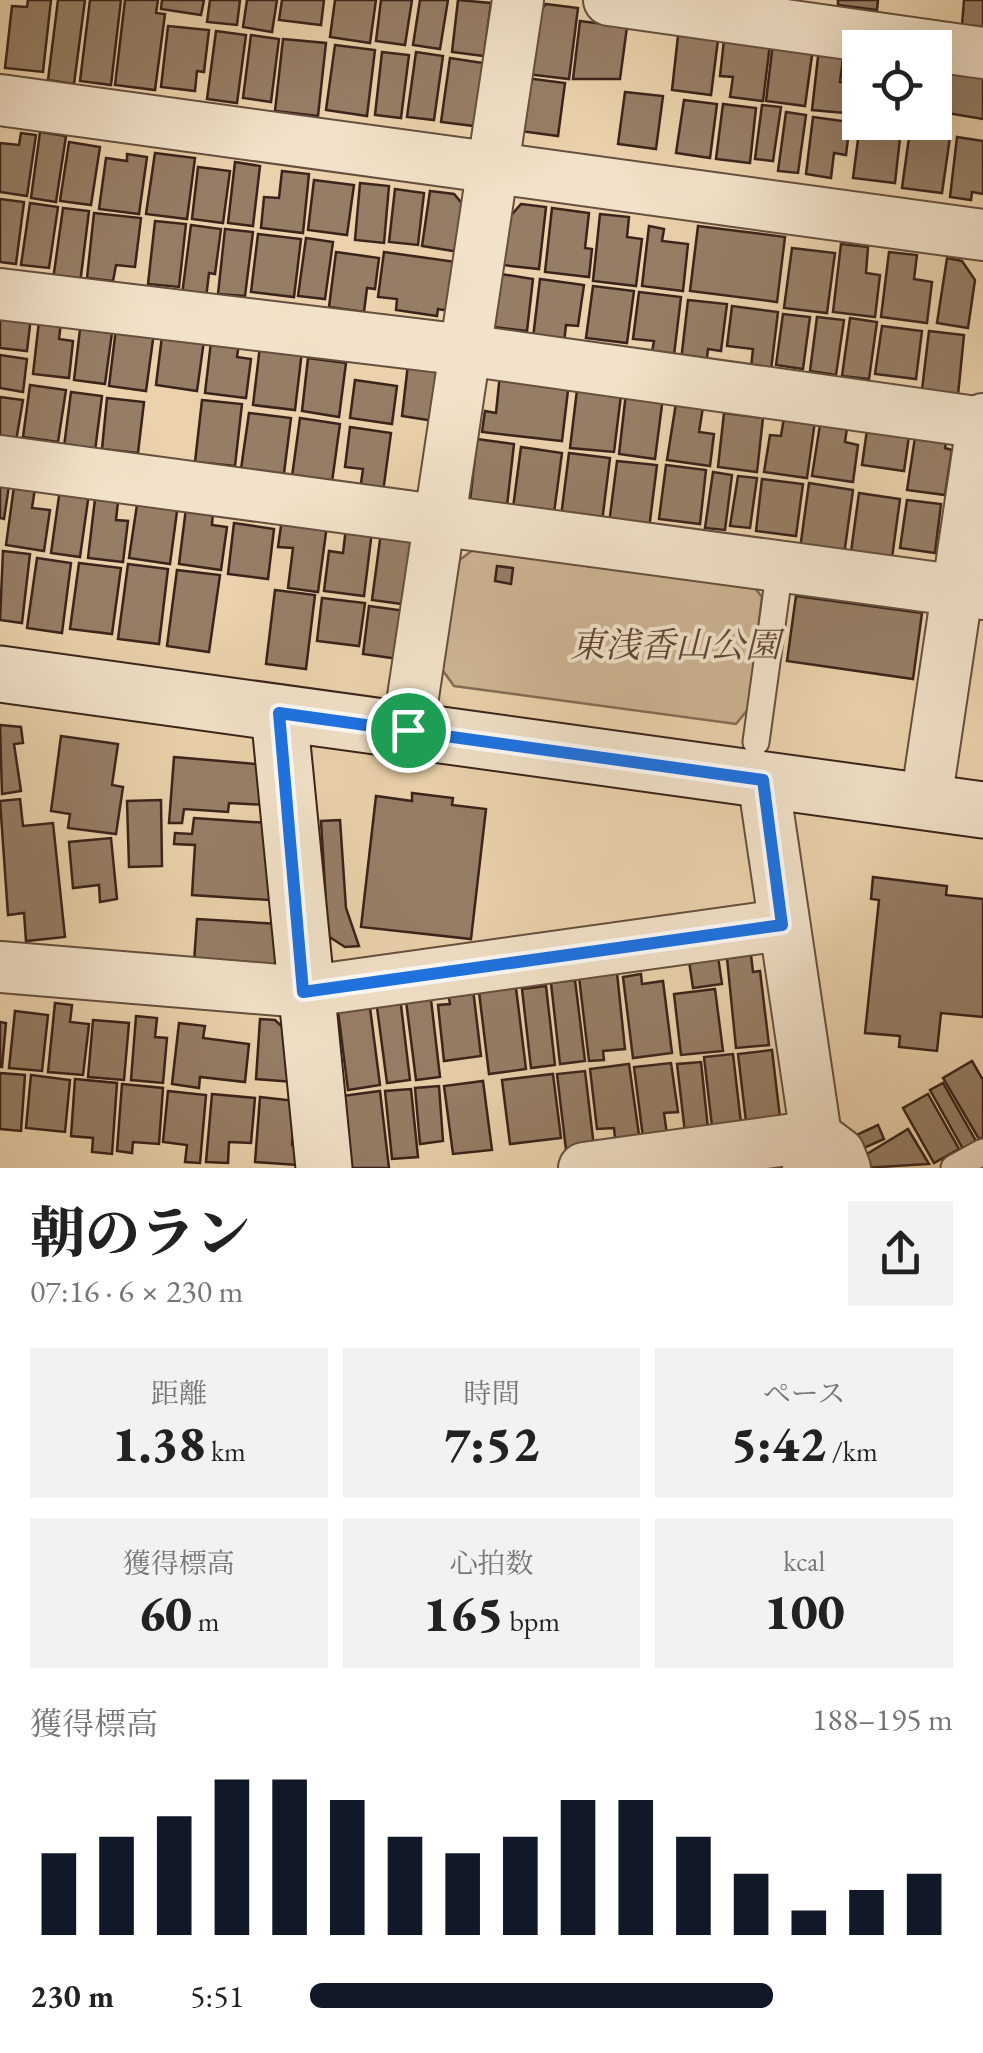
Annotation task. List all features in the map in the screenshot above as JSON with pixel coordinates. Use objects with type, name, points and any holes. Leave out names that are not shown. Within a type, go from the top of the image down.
[{"type":"main road","points":[[0,674],[408,730],[759,761],[926,801],[983,810]]},
{"type":"main road","points":[[279,713],[303,992],[324,1168]]},
{"type":"street","points":[[408,730],[518,0]]},
{"type":"street","points":[[609,0],[983,53]]},
{"type":"street","points":[[0,100],[983,236]]},
{"type":"street","points":[[0,294],[465,350],[983,422],[972,592],[926,801]]},
{"type":"street","points":[[0,461],[972,592]]},
{"type":"street","points":[[584,1168],[823,1157],[782,925],[759,761]]},
{"type":"street","points":[[0,968],[303,992],[782,925]]},
{"type":"lane","points":[[759,761],[780,567]]},
{"type":"lane","points":[[954,1168],[983,1152]]},
{"type":"green space","name":"東浅香山公園","points":[[478,546],[749,581],[762,597],[749,708],[736,724],[454,686],[441,668],[457,562]]},
{"type":"building","points":[[28,0],[51,0],[43,72],[5,68],[12,6],[27,7]]},
{"type":"building","points":[[58,0],[85,0],[74,84],[48,80]]},
{"type":"building","points":[[90,0],[121,0],[111,85],[80,81]]},
{"type":"building","points":[[125,0],[158,0],[156,13],[165,14],[155,90],[115,85]]},
{"type":"building","points":[[162,0],[204,0],[201,15],[161,9]]},
{"type":"building","points":[[210,0],[240,0],[237,25],[207,22]]},
{"type":"building","points":[[247,0],[277,0],[272,32],[243,27]]},
{"type":"building","points":[[282,0],[324,0],[321,25],[279,20]]},
{"type":"building","points":[[335,0],[376,0],[370,43],[330,37]]},
{"type":"building","points":[[381,0],[412,0],[405,45],[376,41]]},
{"type":"building","points":[[420,0],[448,0],[440,49],[413,45]]},
{"type":"building","points":[[458,0],[491,3],[484,56],[452,52]]},
{"type":"building","points":[[838,0],[878,0],[877,10],[838,5]]},
{"type":"building","points":[[964,0],[983,0],[983,27],[962,25]]},
{"type":"building","points":[[546,4],[578,8],[569,79],[526,74],[533,17]]},
{"type":"building","points":[[580,21],[627,27],[620,79],[573,79]]},
{"type":"building","points":[[168,26],[209,30],[204,72],[197,71],[195,91],[161,87]]},
{"type":"building","points":[[679,27],[719,32],[711,95],[672,90]]},
{"type":"building","points":[[216,31],[246,35],[237,103],[207,99]]},
{"type":"building","points":[[725,31],[771,36],[763,101],[730,97],[733,77],[720,76]]},
{"type":"building","points":[[251,35],[279,39],[271,102],[243,98]]},
{"type":"building","points":[[283,39],[326,43],[318,116],[275,111]]},
{"type":"building","points":[[773,43],[813,48],[805,106],[766,101]]},
{"type":"building","points":[[335,45],[375,50],[367,116],[326,110]]},
{"type":"building","points":[[819,48],[842,51],[842,113],[812,110]]},
{"type":"building","points":[[382,52],[409,55],[401,118],[375,115]]},
{"type":"building","points":[[416,52],[443,56],[434,120],[407,117]]},
{"type":"building","points":[[450,58],[483,63],[474,126],[441,122]]},
{"type":"building","points":[[952,67],[983,67],[983,119],[952,114]]},
{"type":"building","points":[[526,78],[565,83],[558,136],[520,131]]},
{"type":"building","points":[[625,92],[663,96],[656,149],[618,144]]},
{"type":"building","points":[[684,100],[717,104],[710,158],[676,153]]},
{"type":"building","points":[[723,104],[756,108],[750,163],[716,159]]},
{"type":"building","points":[[762,105],[781,107],[773,161],[755,159]]},
{"type":"building","points":[[786,112],[806,115],[798,173],[778,171]]},
{"type":"building","points":[[813,117],[842,121],[842,140],[848,140],[846,155],[834,153],[831,178],[806,174]]},
{"type":"building","points":[[40,132],[66,136],[56,202],[31,198]]},
{"type":"building","points":[[21,133],[36,135],[27,196],[0,192],[0,143],[19,145]]},
{"type":"building","points":[[957,137],[983,141],[983,194],[972,192],[971,200],[950,197]]},
{"type":"building","points":[[858,140],[900,140],[895,183],[853,178]]},
{"type":"building","points":[[909,140],[950,140],[942,193],[902,188]]},
{"type":"building","points":[[69,142],[100,147],[91,205],[60,201]]},
{"type":"building","points":[[155,153],[195,158],[187,219],[146,214]]},
{"type":"building","points":[[127,154],[147,157],[139,214],[99,209],[106,158],[127,161]]},
{"type":"building","points":[[235,162],[260,166],[253,226],[228,223]]},
{"type":"building","points":[[198,167],[230,171],[223,223],[192,219]]},
{"type":"building","points":[[282,171],[309,174],[303,233],[261,228],[264,197],[279,198]]},
{"type":"building","points":[[314,180],[354,185],[347,235],[308,230]]},
{"type":"building","points":[[360,183],[389,186],[384,243],[355,240]]},
{"type":"building","points":[[395,189],[424,193],[418,245],[389,242]]},
{"type":"building","points":[[430,191],[454,194],[465,207],[459,252],[422,246]]},
{"type":"building","points":[[0,199],[24,202],[16,264],[0,262]]},
{"type":"building","points":[[30,203],[58,207],[49,268],[21,265]]},
{"type":"building","points":[[521,204],[546,207],[539,269],[502,265],[507,220]]},
{"type":"building","points":[[63,208],[89,211],[80,284],[53,280]]},
{"type":"building","points":[[552,208],[589,213],[585,248],[592,249],[589,277],[545,272]]},
{"type":"building","points":[[94,213],[141,218],[135,267],[116,265],[113,281],[87,278]]},
{"type":"building","points":[[600,214],[629,217],[627,237],[642,239],[636,286],[593,281]]},
{"type":"building","points":[[155,221],[186,224],[179,287],[148,284]]},
{"type":"building","points":[[191,225],[221,229],[215,274],[209,273],[206,298],[182,295]]},
{"type":"building","points":[[649,226],[664,229],[662,241],[688,244],[683,291],[642,286]]},
{"type":"building","points":[[698,226],[785,237],[777,302],[690,291]]},
{"type":"building","points":[[225,229],[253,232],[245,296],[218,294]]},
{"type":"building","points":[[258,234],[301,239],[294,297],[251,292]]},
{"type":"building","points":[[306,238],[333,242],[325,299],[298,296]]},
{"type":"building","points":[[841,244],[868,247],[866,273],[880,275],[875,317],[833,312]]},
{"type":"building","points":[[792,248],[835,253],[827,313],[784,308]]},
{"type":"building","points":[[336,252],[379,258],[375,289],[367,288],[364,312],[329,307]]},
{"type":"building","points":[[384,252],[456,262],[449,311],[438,309],[437,316],[396,310],[397,299],[378,297]]},
{"type":"building","points":[[889,252],[917,255],[914,279],[932,282],[927,323],[881,317]]},
{"type":"building","points":[[947,258],[962,261],[975,280],[968,328],[937,323]]},
{"type":"building","points":[[501,274],[533,279],[527,331],[494,327]]},
{"type":"building","points":[[540,279],[584,285],[578,326],[566,325],[564,343],[533,338]]},
{"type":"building","points":[[593,286],[634,291],[627,343],[586,338]]},
{"type":"building","points":[[639,292],[681,297],[674,355],[652,352],[654,341],[633,339]]},
{"type":"building","points":[[688,300],[727,304],[721,351],[708,349],[706,365],[681,361]]},
{"type":"building","points":[[0,304],[32,308],[27,351],[0,348]]},
{"type":"building","points":[[732,306],[778,312],[771,370],[751,367],[753,349],[727,346]]},
{"type":"building","points":[[40,312],[62,314],[59,339],[73,341],[69,378],[33,374]]},
{"type":"building","points":[[783,314],[810,317],[803,369],[776,365]]},
{"type":"building","points":[[817,317],[844,320],[836,375],[810,371]]},
{"type":"building","points":[[850,318],[877,322],[869,379],[842,376]]},
{"type":"building","points":[[117,320],[155,325],[146,391],[109,386]]},
{"type":"building","points":[[81,321],[113,325],[105,384],[74,380]]},
{"type":"building","points":[[882,326],[922,331],[916,379],[875,374]]},
{"type":"building","points":[[163,328],[205,333],[197,391],[156,385]]},
{"type":"building","points":[[929,331],[964,335],[958,395],[922,390]]},
{"type":"building","points":[[212,333],[240,336],[237,357],[251,359],[246,398],[205,393]]},
{"type":"building","points":[[260,346],[302,351],[295,410],[253,405]]},
{"type":"building","points":[[0,355],[27,359],[23,392],[0,388]]},
{"type":"building","points":[[308,358],[346,363],[339,417],[302,411]]},
{"type":"building","points":[[408,364],[440,372],[434,421],[402,416]]},
{"type":"building","points":[[500,374],[569,382],[562,441],[482,432],[485,411],[496,413]]},
{"type":"building","points":[[355,380],[397,386],[392,424],[350,418]]},
{"type":"building","points":[[30,385],[66,390],[58,442],[23,437]]},
{"type":"building","points":[[577,390],[621,395],[614,452],[570,448]]},
{"type":"building","points":[[71,392],[102,396],[95,451],[64,447]]},
{"type":"building","points":[[626,393],[663,397],[655,459],[619,454]]},
{"type":"building","points":[[0,397],[23,400],[15,447],[0,445]]},
{"type":"building","points":[[107,398],[144,402],[138,453],[102,449]]},
{"type":"building","points":[[202,400],[242,404],[235,466],[195,462]]},
{"type":"building","points":[[676,403],[703,407],[699,432],[714,434],[710,466],[667,460]]},
{"type":"building","points":[[249,413],[291,418],[283,481],[240,476]]},
{"type":"building","points":[[724,413],[763,418],[757,472],[718,467]]},
{"type":"building","points":[[784,417],[815,421],[807,478],[764,472],[770,435],[781,436]]},
{"type":"building","points":[[300,418],[340,424],[331,489],[291,484]]},
{"type":"building","points":[[821,418],[848,421],[845,442],[858,445],[853,482],[812,476]]},
{"type":"building","points":[[868,423],[910,429],[904,471],[862,465]]},
{"type":"building","points":[[350,427],[391,433],[382,500],[359,497],[363,469],[345,467]]},
{"type":"building","points":[[916,431],[947,435],[945,448],[952,450],[945,495],[907,490]]},
{"type":"building","points":[[477,439],[514,444],[507,506],[470,501]]},
{"type":"building","points":[[521,447],[562,453],[554,513],[513,508]]},
{"type":"building","points":[[569,453],[610,458],[602,522],[561,517]]},
{"type":"building","points":[[617,461],[657,465],[649,529],[609,524]]},
{"type":"building","points":[[666,465],[706,470],[700,524],[659,519]]},
{"type":"building","points":[[713,472],[732,475],[725,530],[705,528]]},
{"type":"building","points":[[738,476],[757,478],[750,528],[730,526]]},
{"type":"building","points":[[0,477],[10,479],[4,519],[0,518]]},
{"type":"building","points":[[15,479],[36,482],[32,508],[50,510],[44,551],[6,545]]},
{"type":"building","points":[[762,479],[803,484],[796,536],[756,531]]},
{"type":"building","points":[[809,483],[853,490],[844,555],[800,549]]},
{"type":"building","points":[[60,489],[89,493],[80,557],[51,553]]},
{"type":"building","points":[[859,493],[900,499],[892,558],[851,552]]},
{"type":"building","points":[[138,498],[178,504],[170,564],[129,558]]},
{"type":"building","points":[[95,499],[118,502],[116,520],[128,521],[123,562],[88,558]]},
{"type":"building","points":[[907,500],[941,504],[935,553],[900,548]]},
{"type":"building","points":[[186,508],[213,512],[212,525],[227,527],[221,570],[179,564]]},
{"type":"building","points":[[282,519],[327,525],[318,592],[288,588],[293,548],[278,547]]},
{"type":"building","points":[[234,523],[274,529],[268,579],[228,574]]},
{"type":"building","points":[[382,525],[418,543],[409,605],[372,600]]},
{"type":"building","points":[[346,528],[372,531],[364,596],[324,591],[329,551],[343,553]]},
{"type":"building","points":[[3,551],[30,554],[22,623],[0,620]]},
{"type":"building","points":[[37,558],[71,563],[62,633],[27,628]]},
{"type":"building","points":[[79,563],[121,568],[112,634],[70,629]]},
{"type":"building","points":[[128,564],[168,569],[159,644],[118,639]]},
{"type":"building","points":[[497,566],[513,568],[511,584],[495,581]]},
{"type":"building","points":[[177,570],[220,575],[209,652],[167,646]]},
{"type":"building","points":[[275,590],[315,595],[306,669],[266,664]]},
{"type":"building","points":[[796,596],[922,613],[913,679],[787,661]]},
{"type":"building","points":[[322,598],[365,603],[359,646],[317,641]]},
{"type":"building","points":[[369,606],[406,611],[399,659],[363,654]]},
{"type":"building","points":[[0,725],[21,727],[23,743],[14,744],[21,791],[2,794]]},
{"type":"building","points":[[61,736],[118,744],[112,785],[123,787],[116,834],[68,828],[70,814],[51,811]]},
{"type":"building","points":[[174,757],[256,764],[267,805],[229,803],[228,812],[184,809],[182,823],[169,823]]},
{"type":"building","points":[[412,793],[453,798],[452,805],[486,809],[471,939],[361,927],[376,796],[412,801]]},
{"type":"building","points":[[20,799],[23,826],[53,823],[65,937],[26,941],[24,913],[8,915],[0,801]]},
{"type":"building","points":[[161,800],[162,866],[129,867],[127,801]]},
{"type":"building","points":[[194,818],[268,823],[272,855],[269,900],[192,895],[195,845],[174,844],[175,833],[192,834]]},
{"type":"building","points":[[340,820],[346,908],[359,946],[345,947],[328,936],[321,821]]},
{"type":"building","points":[[111,838],[117,899],[100,902],[99,885],[73,888],[69,842]]},
{"type":"building","points":[[873,877],[947,886],[946,895],[983,899],[983,1017],[941,1013],[937,1051],[899,1047],[900,1036],[865,1033],[879,900],[871,899]]},
{"type":"building","points":[[197,919],[280,924],[277,968],[194,962]]},
{"type":"building","points":[[751,955],[753,972],[760,971],[769,1045],[736,1048],[727,958]]},
{"type":"building","points":[[718,957],[722,984],[693,988],[689,961]]},
{"type":"building","points":[[617,973],[625,1049],[603,1051],[604,1060],[589,1061],[579,977]]},
{"type":"building","points":[[641,974],[642,984],[663,981],[672,1053],[633,1058],[623,977]]},
{"type":"building","points":[[575,980],[585,1061],[560,1064],[551,983]]},
{"type":"building","points":[[546,986],[555,1065],[531,1068],[522,989]]},
{"type":"building","points":[[516,988],[526,1069],[489,1074],[479,992]]},
{"type":"building","points":[[473,989],[481,1056],[444,1061],[438,1005],[450,1004],[448,992]]},
{"type":"building","points":[[715,989],[723,1051],[681,1055],[674,994]]},
{"type":"building","points":[[430,991],[440,1077],[416,1080],[405,993]]},
{"type":"building","points":[[400,997],[410,1080],[387,1083],[376,1000]]},
{"type":"building","points":[[369,1000],[380,1085],[348,1090],[337,1003]]},
{"type":"building","points":[[55,1003],[72,1005],[70,1022],[89,1024],[83,1075],[48,1072]]},
{"type":"building","points":[[15,1011],[48,1015],[42,1071],[9,1068]]},
{"type":"building","points":[[136,1016],[157,1018],[155,1037],[167,1038],[163,1083],[131,1080]]},
{"type":"building","points":[[260,1019],[275,1020],[292,1036],[293,1082],[256,1079]]},
{"type":"building","points":[[93,1020],[129,1023],[124,1080],[88,1077]]},
{"type":"building","points":[[0,1022],[6,1023],[2,1067],[0,1067]]},
{"type":"building","points":[[179,1023],[205,1026],[203,1038],[249,1044],[245,1082],[200,1077],[199,1088],[172,1084]]},
{"type":"building","points":[[772,1050],[781,1126],[747,1130],[738,1054]]},
{"type":"building","points":[[733,1054],[742,1132],[713,1135],[704,1057]]},
{"type":"building","points":[[972,1061],[983,1080],[983,1137],[979,1139],[943,1078]]},
{"type":"building","points":[[701,1062],[709,1138],[686,1141],[677,1064]]},
{"type":"building","points":[[671,1063],[678,1112],[664,1113],[668,1142],[644,1145],[634,1067]]},
{"type":"building","points":[[629,1064],[639,1135],[615,1138],[614,1128],[597,1129],[590,1069]]},
{"type":"building","points":[[585,1071],[594,1147],[566,1150],[557,1074]]},
{"type":"building","points":[[0,1073],[25,1075],[21,1131],[0,1129]]},
{"type":"building","points":[[553,1074],[561,1138],[510,1144],[502,1080]]},
{"type":"building","points":[[31,1075],[70,1080],[65,1132],[26,1128]]},
{"type":"building","points":[[75,1079],[117,1083],[112,1154],[92,1152],[93,1138],[71,1136]]},
{"type":"building","points":[[483,1081],[492,1150],[453,1154],[444,1086]]},
{"type":"building","points":[[943,1083],[976,1141],[963,1149],[930,1090]]},
{"type":"building","points":[[122,1084],[163,1088],[159,1144],[133,1142],[132,1153],[117,1151]]},
{"type":"building","points":[[439,1086],[443,1141],[420,1144],[415,1088]]},
{"type":"building","points":[[411,1089],[418,1157],[392,1159],[385,1091]]},
{"type":"building","points":[[168,1091],[206,1095],[200,1163],[185,1162],[187,1145],[163,1142]]},
{"type":"building","points":[[380,1091],[389,1168],[351,1168],[342,1096]]},
{"type":"building","points":[[212,1094],[255,1098],[251,1143],[229,1142],[228,1163],[206,1162]]},
{"type":"building","points":[[928,1094],[959,1149],[934,1163],[903,1108]]},
{"type":"building","points":[[260,1097],[296,1101],[292,1145],[298,1145],[297,1165],[255,1162]]},
{"type":"building","points":[[878,1125],[884,1139],[857,1151],[850,1138]]},
{"type":"building","points":[[908,1129],[929,1164],[863,1168],[857,1160]]},
{"type":"route","points":[[279,713],[408,730],[763,780],[782,925],[303,992],[279,713]]}]
